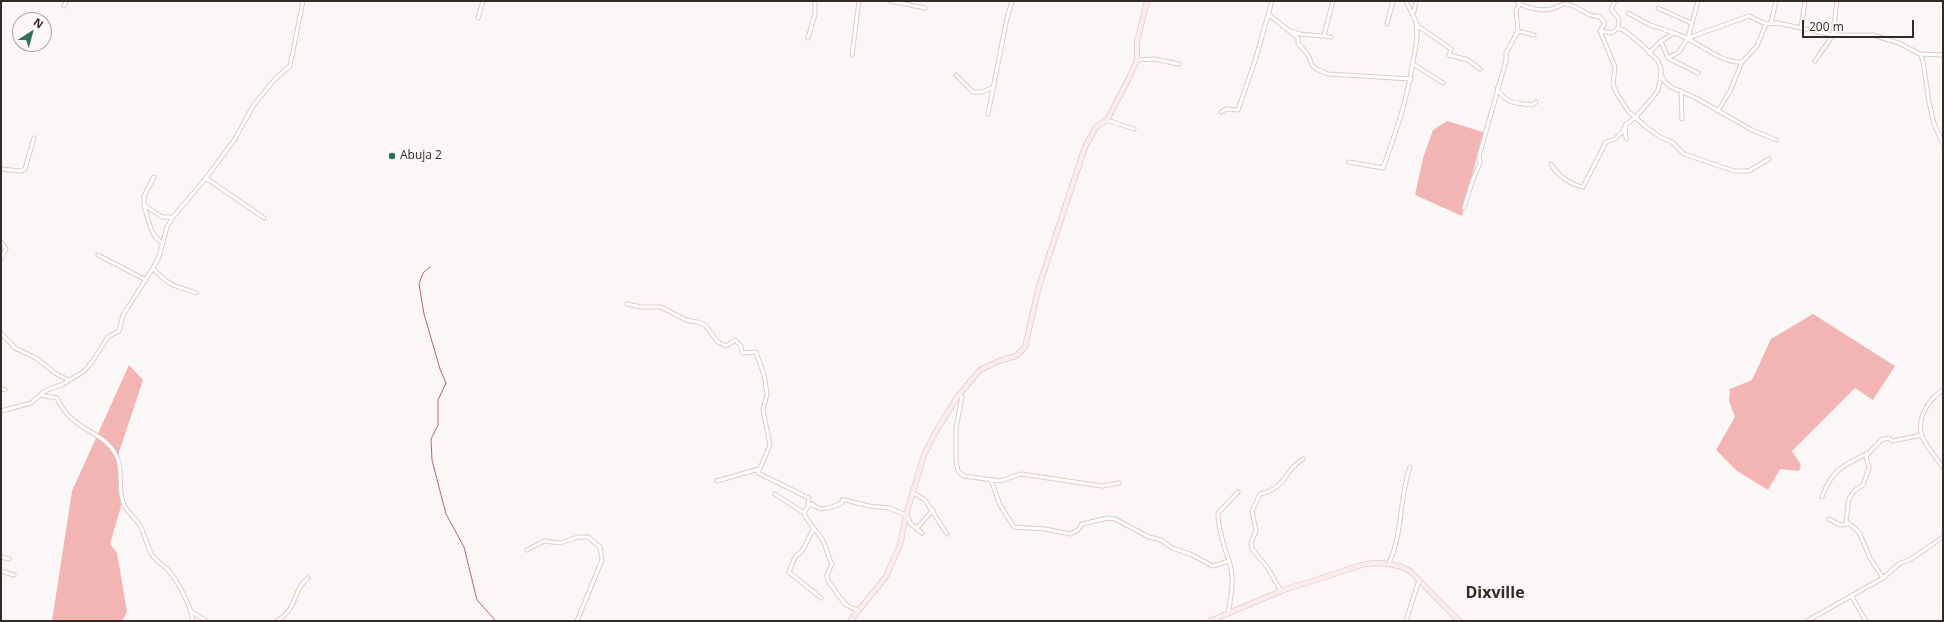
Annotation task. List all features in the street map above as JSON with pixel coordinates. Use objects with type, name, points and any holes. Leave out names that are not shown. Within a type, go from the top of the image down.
[{"type":"main road","points":[[850,621],[885,578],[892,563],[900,545],[912,492],[927,449],[935,432],[958,396],[980,370],[999,360],[1016,356],[1025,347],[1039,286],[1085,147],[1096,127],[1106,120],[1128,80],[1136,60],[1137,42],[1147,1]]},
{"type":"main road","points":[[1210,621],[1281,592],[1365,564],[1389,563],[1410,571],[1459,621]]},
{"type":"street","points":[[64,6],[66,1]]},
{"type":"street","points":[[1,411],[26,405],[86,369],[108,337],[119,331],[123,316],[154,268],[167,227],[206,178],[235,138],[253,106],[275,79],[290,66],[303,1]]},
{"type":"street","points":[[478,18],[483,1]]},
{"type":"street","points":[[808,38],[815,14],[815,1]]},
{"type":"street","points":[[852,55],[859,1]]},
{"type":"street","points":[[890,1],[925,8]]},
{"type":"street","points":[[988,114],[1007,18],[1012,1]]},
{"type":"street","points":[[1221,112],[1226,109],[1238,110],[1269,15],[1272,1]]},
{"type":"street","points":[[1324,35],[1333,1]]},
{"type":"street","points":[[1387,24],[1393,1]]},
{"type":"street","points":[[1349,162],[1383,168],[1393,144],[1411,79],[1418,35],[1416,23],[1406,1]]},
{"type":"street","points":[[1414,11],[1416,1]]},
{"type":"street","points":[[1516,1],[1520,4],[1535,9],[1551,9],[1564,2],[1593,17],[1599,16],[1605,23],[1600,31]]},
{"type":"street","points":[[1600,31],[1612,33],[1618,28],[1619,19],[1611,9],[1615,1]]},
{"type":"street","points":[[1668,58],[1679,52],[1688,38],[1691,24],[1696,15],[1698,1]]},
{"type":"street","points":[[1771,23],[1776,1]]},
{"type":"street","points":[[1815,61],[1834,34],[1837,1]]},
{"type":"street","points":[[1801,28],[1805,2]]},
{"type":"street","points":[[1464,208],[1480,163],[1479,156],[1497,88],[1506,61],[1506,53],[1518,31],[1516,10],[1520,4]]},
{"type":"street","points":[[1658,8],[1691,24]]},
{"type":"street","points":[[1628,13],[1650,25],[1684,35],[1725,59],[1737,63],[1742,62]]},
{"type":"street","points":[[1269,15],[1298,38],[1298,44],[1308,55],[1312,65],[1316,69],[1328,74],[1411,79]]},
{"type":"street","points":[[1688,38],[1749,16],[1766,24],[1771,23],[1834,34],[1873,35],[1899,43],[1920,54],[1943,55]]},
{"type":"street","points":[[1416,23],[1422,30],[1435,36],[1451,49],[1449,55],[1468,60],[1480,69]]},
{"type":"street","points":[[1718,111],[1730,91],[1742,62],[1757,46],[1766,24]]},
{"type":"street","points":[[1551,164],[1560,175],[1578,186],[1583,187],[1606,142],[1615,139],[1623,131],[1626,124],[1635,118],[1658,90],[1661,69],[1658,61],[1625,31],[1618,28]]},
{"type":"street","points":[[1288,30],[1300,34],[1324,35],[1331,37]]},
{"type":"street","points":[[1518,31],[1534,35]]},
{"type":"street","points":[[1600,31],[1614,67],[1613,85],[1617,94],[1635,118],[1660,137],[1672,142],[1684,154],[1734,171],[1749,171],[1769,159]]},
{"type":"street","points":[[1649,53],[1660,41],[1674,33]]},
{"type":"street","points":[[1660,41],[1668,58],[1698,73]]},
{"type":"street","points":[[1920,54],[1923,61],[1932,115],[1943,143]]},
{"type":"street","points":[[1136,60],[1154,59],[1179,64]]},
{"type":"street","points":[[1413,64],[1443,83]]},
{"type":"street","points":[[956,75],[973,92],[982,92],[994,87]]},
{"type":"street","points":[[1661,75],[1665,82],[1752,130],[1776,140]]},
{"type":"street","points":[[1497,88],[1501,96],[1507,100],[1532,105],[1536,102]]},
{"type":"street","points":[[1681,91],[1682,119]]},
{"type":"street","points":[[1106,120],[1134,129]]},
{"type":"street","points":[[1626,124],[1627,127],[1625,135],[1628,139]]},
{"type":"street","points":[[1,169],[21,171],[24,169],[34,138]]},
{"type":"street","points":[[154,177],[144,196],[144,205],[151,229],[156,239],[162,243]]},
{"type":"street","points":[[206,178],[264,218]]},
{"type":"street","points":[[144,205],[162,217],[173,218]]},
{"type":"street","points":[[162,217],[167,227]]},
{"type":"street","points":[[1,242],[6,249],[1,258]]},
{"type":"street","points":[[98,256],[146,280]]},
{"type":"street","points":[[154,268],[169,284],[196,293]]},
{"type":"street","points":[[627,304],[641,307],[661,307],[686,320],[705,325],[718,342],[726,346],[735,340],[741,346],[742,353],[756,352],[764,375],[767,394],[763,410],[770,445],[758,473],[809,498],[808,506],[804,513]]},
{"type":"street","points":[[1,333],[15,348],[36,358],[55,373],[68,380]]},
{"type":"street","points":[[1,388],[5,390]]},
{"type":"street","points":[[1943,390],[1930,400],[1926,406],[1922,420],[1922,435],[1943,468]]},
{"type":"street","points":[[40,396],[57,398],[65,414],[71,420],[104,442],[115,452],[119,464],[122,496],[125,508],[139,524],[152,554],[173,575],[189,607],[193,621]]},
{"type":"street","points":[[958,396],[962,397],[956,428],[958,471],[969,477],[1000,480],[1022,474],[1048,479],[1058,478],[1084,485],[1102,486],[1119,483]]},
{"type":"street","points":[[1822,497],[1827,483],[1840,468],[1868,453],[1881,440],[1889,438],[1892,441],[1922,435]]},
{"type":"street","points":[[1868,453],[1866,460],[1869,468],[1863,485],[1854,491],[1849,499],[1845,517],[1848,524],[1859,532],[1870,558],[1883,578]]},
{"type":"street","points":[[1281,592],[1267,566],[1252,550],[1251,543],[1256,531],[1252,511],[1260,494],[1274,490],[1288,475],[1292,466],[1303,459]]},
{"type":"street","points":[[1389,563],[1399,536],[1405,483],[1410,467]]},
{"type":"street","points":[[717,481],[759,469]]},
{"type":"street","points":[[991,480],[1000,505],[1014,527],[1045,529],[1070,534],[1078,530],[1082,524],[1108,518],[1115,519],[1149,537],[1161,540],[1172,548],[1190,554],[1213,566],[1229,562]]},
{"type":"street","points":[[912,492],[925,500],[947,534]]},
{"type":"street","points":[[1228,614],[1233,589],[1229,562],[1226,556],[1218,523],[1218,513],[1238,492]]},
{"type":"street","points":[[775,494],[804,513],[824,544],[832,564],[827,575],[828,581],[845,604],[859,610]]},
{"type":"street","points":[[808,506],[812,504],[820,508],[833,507],[842,503],[842,500],[845,500],[868,506],[889,508],[907,513],[908,519],[922,534]]},
{"type":"street","points":[[916,528],[932,510]]},
{"type":"street","points":[[1829,519],[1840,525],[1848,524]]},
{"type":"street","points":[[814,528],[802,551],[795,557],[789,572],[822,598]]},
{"type":"street","points":[[527,550],[544,541],[560,543],[578,537],[588,537],[600,547],[602,560],[577,621]]},
{"type":"street","points":[[1807,621],[1883,578],[1899,564],[1911,559],[1943,537]]},
{"type":"street","points":[[1,557],[9,559]]},
{"type":"street","points":[[1,571],[14,575]]},
{"type":"street","points":[[277,621],[287,615],[300,587],[308,578]]},
{"type":"street","points":[[1406,621],[1419,579]]},
{"type":"street","points":[[1852,596],[1866,621]]},
{"type":"street","points":[[189,607],[194,613],[206,621]]},
{"type":"shaded area","points":[[1447,121],[1483,132],[1462,216],[1415,195],[1423,158],[1433,130]]},
{"type":"shaded area","points":[[1813,314],[1895,366],[1873,400],[1855,388],[1792,451],[1801,465],[1799,471],[1780,469],[1768,490],[1737,471],[1716,450],[1735,417],[1729,401],[1730,389],[1752,380],[1771,339]]},
{"type":"shaded area","points":[[129,365],[143,380],[119,452],[120,481],[124,496],[110,544],[117,553],[127,612],[122,621],[52,621],[72,491]]},
{"type":"waterway","points":[[430,267],[423,273],[419,284],[424,314],[440,369],[446,383],[438,400],[438,425],[431,439],[432,460],[446,514],[464,547],[477,600],[496,621]]},
{"type":"place","name":"Abuja 2","points":[[392,156]]},
{"type":"district","name":"Dixville","points":[[1495,593]]}]
